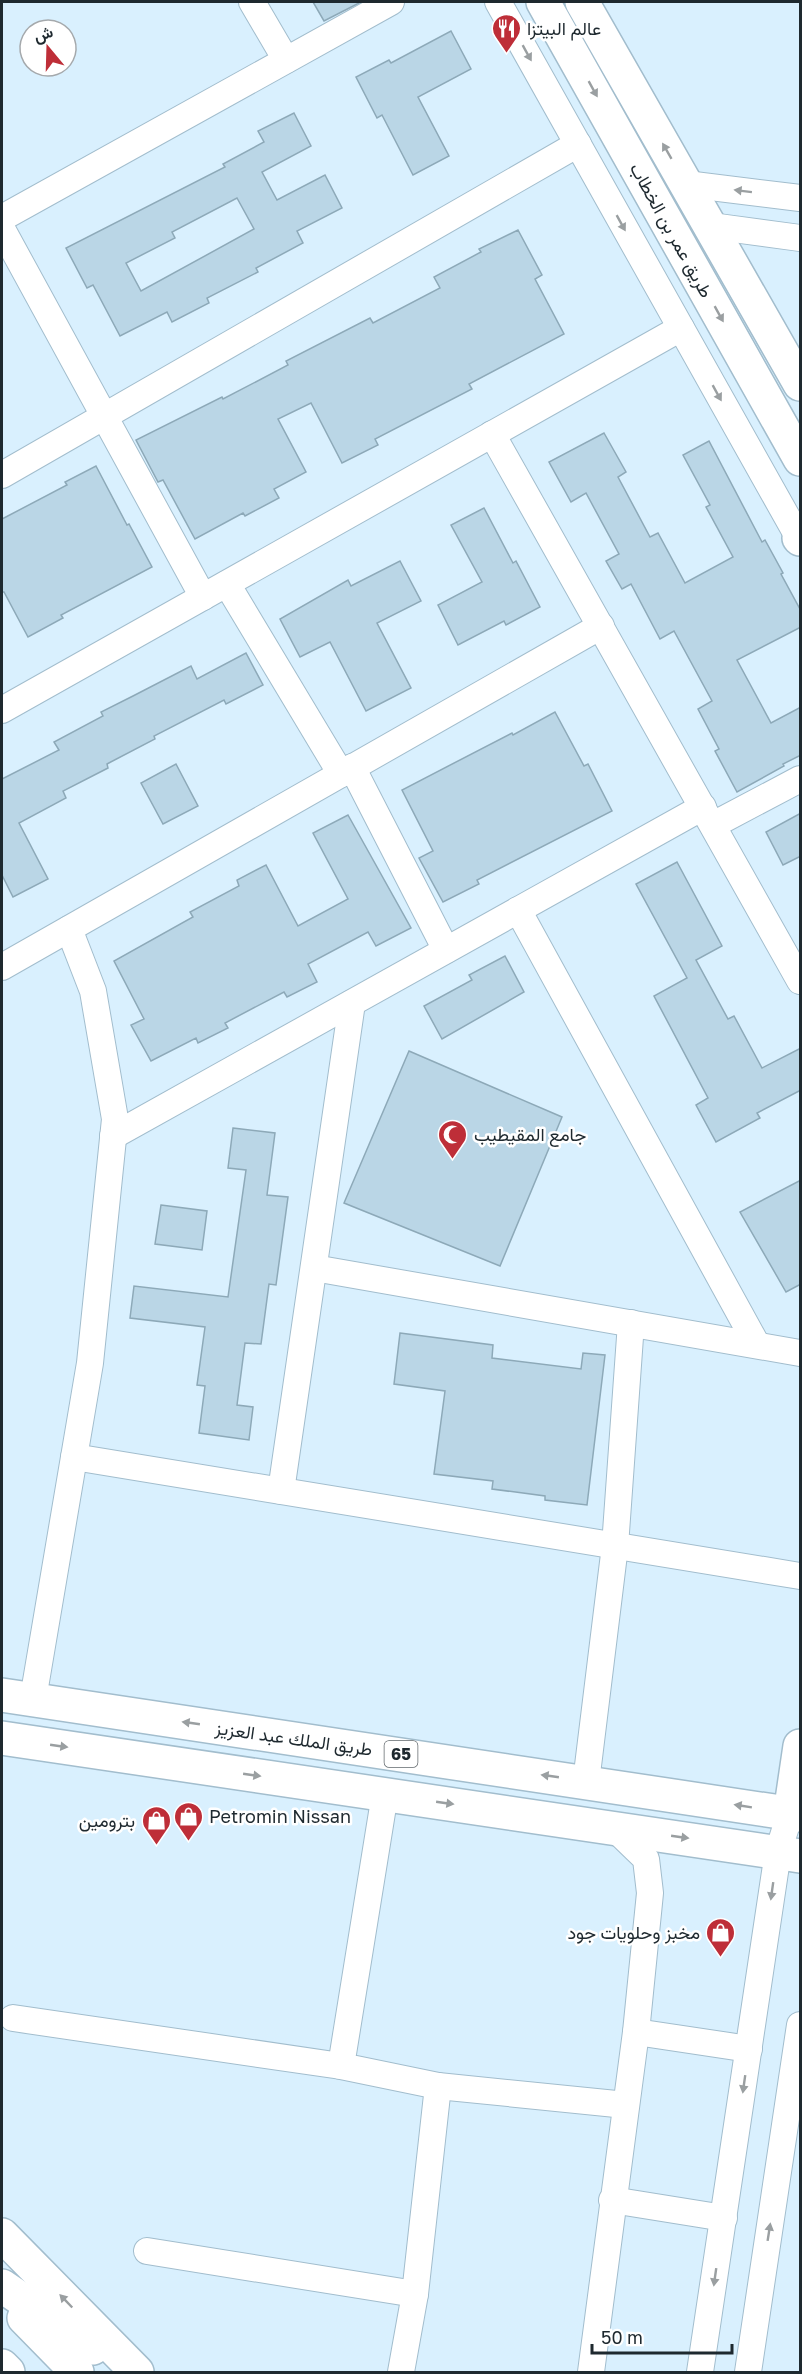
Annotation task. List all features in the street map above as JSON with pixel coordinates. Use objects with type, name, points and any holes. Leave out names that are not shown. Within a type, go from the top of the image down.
[{"type":"main road","name":"طريق عمر بن الخطاب","points":[[543,2],[801,459]]},
{"type":"main road","name":"طريق عمر بن الخطاب","points":[[582,2],[801,384]]},
{"type":"main road","name":"طريق الملك عبد العزيز","points":[[17,1697],[795,1814]]},
{"type":"main road","name":"65","points":[[2,1738],[789,1854]]},
{"type":"main road","points":[[795,1814],[801,1746]]},
{"type":"main road","points":[[2,2235],[137,2373]]},
{"type":"main road","points":[[2,2286],[129,2373]]},
{"type":"main road","points":[[2,2296],[77,2373]]},
{"type":"main road","points":[[2,2366],[8,2373]]},
{"type":"street","points":[[252,2],[286,60]]},
{"type":"street","points":[[2,218],[391,2]]},
{"type":"street","points":[[498,2],[800,539]]},
{"type":"street","points":[[2,475],[578,144]]},
{"type":"street","points":[[686,184],[801,198]]},
{"type":"street","points":[[711,226],[801,238]]},
{"type":"street","points":[[2,229],[203,597]]},
{"type":"street","points":[[5,700],[227,584],[681,328]]},
{"type":"street","points":[[492,434],[801,981]]},
{"type":"street","points":[[227,584],[347,770],[446,950]]},
{"type":"street","points":[[2,967],[601,626]]},
{"type":"street","points":[[113,1136],[518,910],[708,816],[801,779]]},
{"type":"street","points":[[518,910],[757,1345]]},
{"type":"street","points":[[17,1697],[74,1457],[90,1363],[115,1119],[93,991],[69,928]]},
{"type":"street","points":[[281,1491],[352,1003]]},
{"type":"street","points":[[314,1268],[801,1353]]},
{"type":"street","points":[[586,1782],[615,1546],[631,1323]]},
{"type":"street","points":[[74,1457],[801,1576]]},
{"type":"street","points":[[341,2066],[385,1794]]},
{"type":"street","points":[[700,2373],[749,2049],[795,1814]]},
{"type":"street","points":[[591,2373],[612,2200],[636,2032],[650,1893],[646,1859],[614,1828]]},
{"type":"street","points":[[13,2018],[341,2066],[438,2086],[626,2105]]},
{"type":"street","points":[[748,2373],[801,2025]]},
{"type":"street","points":[[636,2032],[749,2049]]},
{"type":"street","points":[[401,2373],[415,2294],[438,2086]]},
{"type":"street","points":[[612,2200],[724,2218]]},
{"type":"street","points":[[147,2251],[415,2294]]},
{"type":"building","points":[[313,2],[361,2],[324,21]]},
{"type":"building","points":[[451,31],[471,69],[418,97],[449,156],[413,175],[382,115],[377,118],[356,77],[389,60],[391,63]]},
{"type":"building","points":[[294,113],[311,146],[262,172],[277,200],[325,175],[342,208],[297,231],[303,243],[256,268],[258,272],[207,298],[209,303],[172,322],[167,312],[120,336],[93,285],[87,288],[66,248],[225,167],[223,164],[264,142],[258,131]],"holes":[[[237,198],[254,229],[141,291],[126,263],[175,238],[172,232]]]},
{"type":"building","points":[[518,230],[542,275],[535,279],[564,334],[469,384],[472,389],[375,439],[378,445],[342,463],[311,403],[278,419],[306,472],[274,489],[279,498],[245,516],[243,513],[195,539],[163,480],[158,482],[136,440],[222,397],[223,399],[288,365],[286,361],[370,318],[373,323],[440,288],[434,277],[481,252],[479,249]]},
{"type":"building","points":[[604,433],[626,472],[618,477],[650,537],[658,533],[685,583],[733,557],[706,507],[710,505],[683,455],[709,441],[762,542],[765,540],[783,573],[781,574],[801,611],[801,627],[737,660],[771,723],[801,707],[801,755],[737,792],[715,751],[719,749],[698,709],[712,701],[674,631],[660,639],[631,584],[622,589],[606,561],[619,554],[586,493],[571,502],[549,462]]},
{"type":"building","points":[[96,466],[152,567],[61,615],[63,618],[28,637],[2,592],[2,519],[67,485],[65,482]]},
{"type":"building","points":[[484,508],[513,563],[516,561],[540,607],[506,625],[504,621],[458,645],[438,605],[482,582],[451,525]]},
{"type":"building","points":[[400,561],[421,601],[377,623],[411,688],[366,711],[330,642],[300,657],[280,619],[348,580],[351,586]]},
{"type":"building","points":[[246,653],[263,685],[226,704],[224,700],[154,736],[155,739],[107,764],[108,768],[63,791],[66,798],[19,823],[48,879],[13,897],[2,875],[2,779],[59,750],[54,742],[103,716],[101,712],[191,666],[197,679]]},
{"type":"building","points":[[555,712],[584,766],[588,764],[612,811],[477,880],[479,884],[443,902],[419,858],[433,851],[402,790]]},
{"type":"building","points":[[176,764],[198,806],[163,824],[141,783]]},
{"type":"building","points":[[801,813],[801,856],[783,865],[766,832]]},
{"type":"building","points":[[348,815],[411,928],[376,946],[368,932],[308,964],[317,982],[287,997],[284,992],[225,1023],[228,1028],[198,1043],[196,1038],[151,1061],[131,1025],[144,1019],[114,961],[193,917],[190,912],[239,886],[237,880],[266,865],[298,926],[348,899],[313,833]]},
{"type":"building","points":[[677,862],[722,946],[696,960],[728,1019],[734,1016],[762,1068],[801,1048],[801,1090],[757,1113],[760,1118],[716,1142],[696,1105],[708,1098],[654,996],[687,978],[636,884]]},
{"type":"building","points":[[505,956],[524,992],[442,1039],[424,1006],[472,980],[469,975]]},
{"type":"building","name":"جامع المقيطيب","points":[[409,1051],[562,1117],[500,1266],[344,1203]]},
{"type":"building","points":[[233,1128],[275,1133],[267,1195],[288,1197],[276,1285],[269,1284],[261,1344],[245,1343],[237,1405],[253,1407],[249,1440],[199,1433],[205,1386],[197,1385],[205,1327],[130,1318],[134,1286],[228,1297],[246,1170],[228,1168]]},
{"type":"building","points":[[801,1180],[801,1284],[786,1292],[740,1212]]},
{"type":"building","points":[[161,1205],[207,1211],[202,1250],[155,1244]]},
{"type":"building","points":[[400,1333],[493,1345],[492,1358],[581,1369],[583,1353],[605,1355],[587,1505],[545,1500],[545,1496],[492,1489],[493,1481],[434,1474],[445,1391],[394,1384]]},
{"type":"place","name":"عالم البيتزا","points":[[506,54]]},
{"type":"place","name":"جامع المقيطيب","points":[[453,1160]]},
{"type":"place","name":"Petromin Nissan","points":[[188,1842]]},
{"type":"place","name":"بترومين","points":[[156,1846]]},
{"type":"place","name":"مخبز وحلويات جود","points":[[721,1958]]}]
